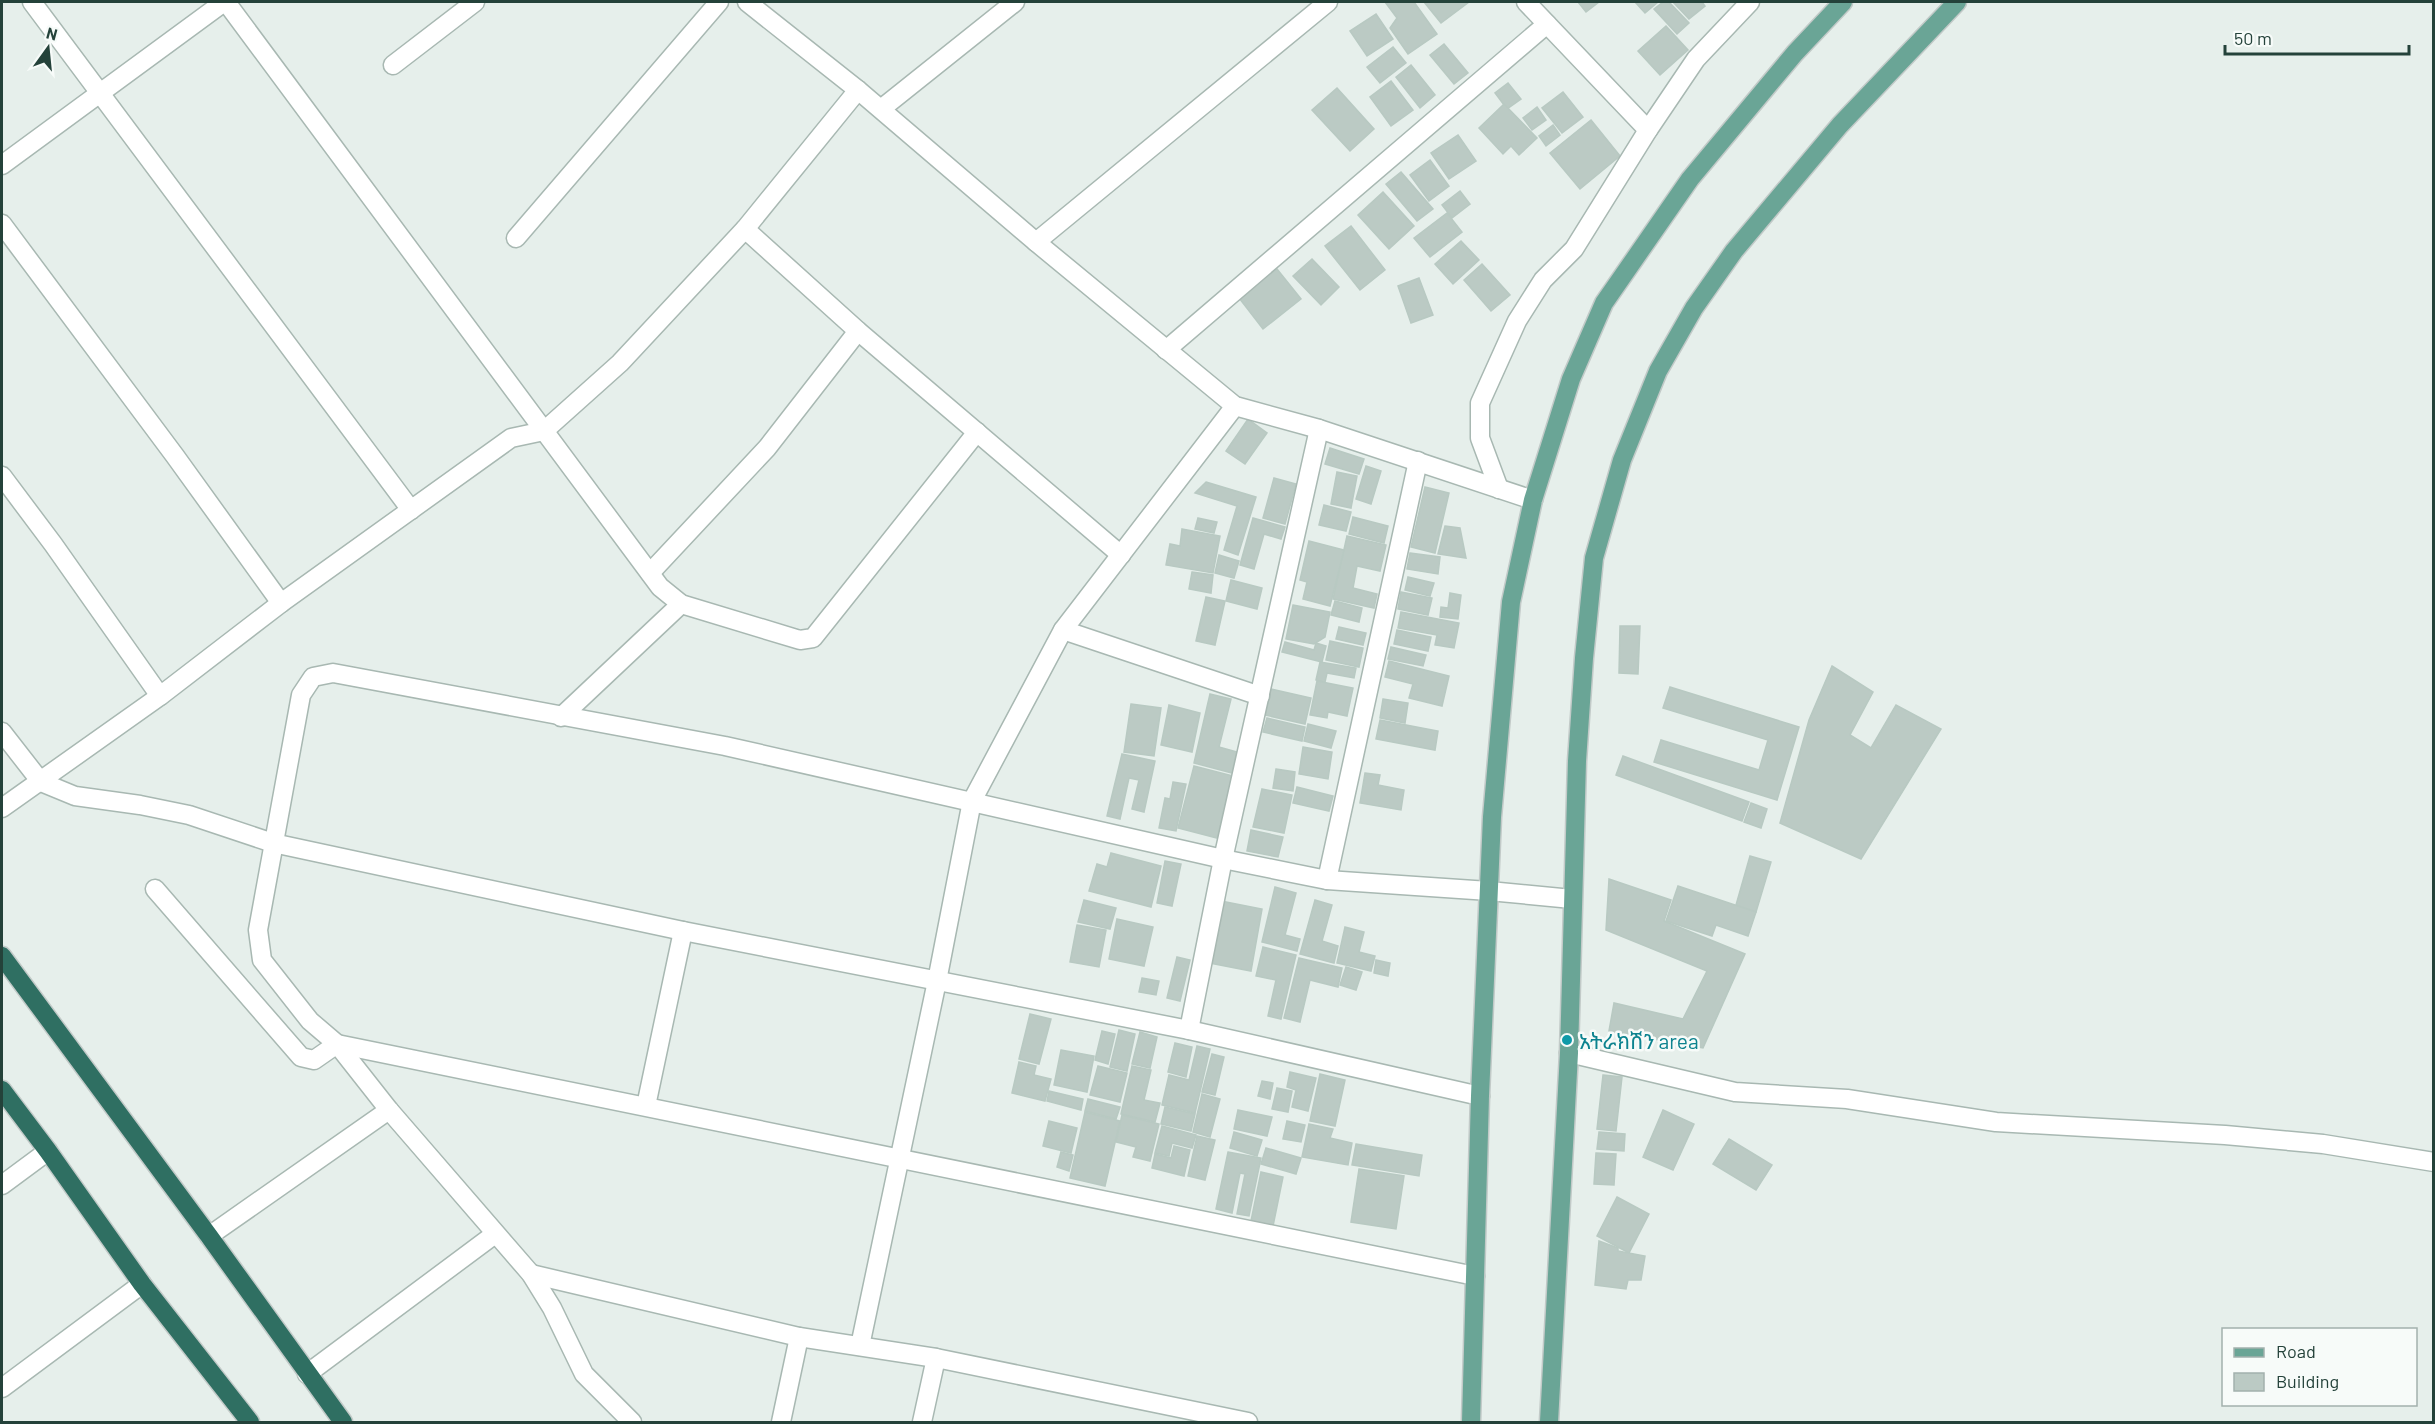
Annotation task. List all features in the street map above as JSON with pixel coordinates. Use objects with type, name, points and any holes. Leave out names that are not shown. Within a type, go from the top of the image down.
[{"type":"highway","points":[[2,956],[343,1422]]},
{"type":"highway","points":[[2,1090],[142,1284],[249,1422]]},
{"type":"main road","points":[[1471,1422],[1480,1096],[1492,817],[1511,602],[1533,500],[1570,379],[1604,303],[1690,179],[1795,52],[1843,2]]},
{"type":"main road","points":[[1548,1422],[1569,1053],[1572,899],[1582,681],[1594,558],[1622,460],[1658,371],[1694,308],[1734,251],[1840,125],[1957,2]]},
{"type":"street","points":[[32,2],[411,510]]},
{"type":"street","points":[[2,165],[225,2],[660,587],[681,604],[800,640],[813,638],[977,432]]},
{"type":"street","points":[[393,65],[475,2]]},
{"type":"street","points":[[516,238],[719,2]]},
{"type":"street","points":[[747,2],[858,90],[1036,242],[1235,405],[1319,429],[1533,500]]},
{"type":"street","points":[[881,109],[1015,2]]},
{"type":"street","points":[[1036,242],[1328,2]]},
{"type":"street","points":[[1526,2],[1648,130]]},
{"type":"street","points":[[1499,489],[1480,438],[1480,403],[1517,321],[1543,280],[1574,249],[1648,130],[1696,59],[1750,2]]},
{"type":"street","points":[[1166,350],[1547,24]]},
{"type":"street","points":[[2,808],[160,696],[281,603],[511,438],[544,431],[620,363],[745,229],[858,90]]},
{"type":"street","points":[[2,224],[281,603]]},
{"type":"street","points":[[745,229],[858,331],[1121,555]]},
{"type":"street","points":[[650,573],[767,448],[858,331]]},
{"type":"street","points":[[860,1346],[937,981],[972,801],[1063,630],[1235,405]]},
{"type":"street","points":[[1189,1030],[1223,860],[1319,429]]},
{"type":"street","points":[[1327,880],[1418,461]]},
{"type":"street","points":[[2,476],[160,696]]},
{"type":"street","points":[[561,717],[681,604]]},
{"type":"street","points":[[1063,630],[1260,696]]},
{"type":"street","points":[[632,1422],[584,1374],[552,1308],[531,1274],[389,1110],[337,1044],[310,1021],[262,960],[258,930],[273,843],[301,695],[313,677],[333,673],[725,746],[1223,860],[1327,880],[1572,899]]},
{"type":"street","points":[[2,732],[41,782],[75,796],[140,805],[189,815],[273,843],[683,931],[1189,1030],[1480,1096]]},
{"type":"street","points":[[155,889],[301,1057],[314,1060],[337,1044],[1474,1276]]},
{"type":"street","points":[[646,1106],[683,931]]},
{"type":"street","points":[[1569,1053],[1735,1092],[1847,1099],[1996,1122],[2224,1135],[2323,1144],[2433,1162]]},
{"type":"street","points":[[209,1236],[389,1110]]},
{"type":"street","points":[[2,1185],[48,1151]]},
{"type":"street","points":[[306,1374],[495,1233]]},
{"type":"street","points":[[531,1274],[799,1337],[936,1358],[1248,1422]]},
{"type":"street","points":[[2,1388],[142,1284]]},
{"type":"street","points":[[781,1422],[799,1337]]},
{"type":"street","points":[[922,1422],[936,1358]]},
{"type":"building","points":[[1385,2],[1414,2],[1437,34],[1408,54],[1390,28],[1397,18]]},
{"type":"building","points":[[1424,2],[1469,2],[1441,23]]},
{"type":"building","points":[[1578,2],[1599,2],[1586,12]]},
{"type":"building","points":[[1635,2],[1658,2],[1645,13]]},
{"type":"building","points":[[1663,2],[1669,2],[1689,23],[1677,34],[1654,9]]},
{"type":"building","points":[[1673,2],[1702,2],[1705,6],[1689,19]]},
{"type":"building","points":[[1376,14],[1393,39],[1367,56],[1350,31]]},
{"type":"building","points":[[1666,26],[1688,50],[1660,75],[1638,51]]},
{"type":"building","points":[[1444,44],[1468,73],[1454,84],[1430,55]]},
{"type":"building","points":[[1393,47],[1406,63],[1380,83],[1367,67]]},
{"type":"building","points":[[1411,65],[1435,95],[1420,108],[1396,77]]},
{"type":"building","points":[[1391,81],[1413,110],[1391,126],[1370,97]]},
{"type":"building","points":[[1508,83],[1521,99],[1507,109],[1495,93]]},
{"type":"building","points":[[1337,88],[1374,129],[1350,151],[1312,110]]},
{"type":"building","points":[[1563,92],[1583,117],[1562,133],[1542,108]]},
{"type":"building","points":[[1504,104],[1537,138],[1519,155],[1511,146],[1503,154],[1479,128]]},
{"type":"building","points":[[1537,107],[1546,120],[1532,130],[1523,118]]},
{"type":"building","points":[[1591,120],[1620,156],[1580,189],[1550,153]]},
{"type":"building","points":[[1553,125],[1560,135],[1546,146],[1539,136]]},
{"type":"building","points":[[1458,135],[1476,161],[1449,179],[1431,153]]},
{"type":"building","points":[[1430,160],[1449,186],[1429,201],[1410,175]]},
{"type":"building","points":[[1401,172],[1433,209],[1417,221],[1386,184]]},
{"type":"building","points":[[1460,191],[1470,204],[1452,218],[1442,205]]},
{"type":"building","points":[[1383,192],[1414,226],[1389,249],[1358,215]]},
{"type":"building","points":[[1447,213],[1462,232],[1430,257],[1414,238]]},
{"type":"building","points":[[1351,226],[1385,270],[1360,290],[1325,246]]},
{"type":"building","points":[[1461,241],[1479,260],[1453,284],[1435,264]]},
{"type":"building","points":[[1312,259],[1339,287],[1321,305],[1293,276]]},
{"type":"building","points":[[1482,264],[1510,295],[1491,311],[1464,280]]},
{"type":"building","points":[[1277,269],[1301,299],[1263,329],[1239,298]]},
{"type":"building","points":[[1419,278],[1433,315],[1411,323],[1398,286]]},
{"type":"building","points":[[1248,419],[1267,433],[1245,464],[1226,451]]},
{"type":"building","points":[[1330,448],[1364,459],[1359,474],[1325,464]]},
{"type":"building","points":[[1366,466],[1381,471],[1371,504],[1356,499]]},
{"type":"building","points":[[1337,472],[1357,476],[1351,508],[1331,504]]},
{"type":"building","points":[[1274,478],[1296,484],[1285,524],[1263,518]]},
{"type":"building","points":[[1206,482],[1256,497],[1238,555],[1224,550],[1237,506],[1195,493]]},
{"type":"building","points":[[1425,487],[1449,493],[1435,553],[1411,547]]},
{"type":"building","points":[[1324,505],[1351,512],[1346,531],[1319,525]]},
{"type":"building","points":[[1353,517],[1388,526],[1384,543],[1349,534]]},
{"type":"building","points":[[1198,518],[1217,522],[1214,533],[1195,529]]},
{"type":"building","points":[[1253,518],[1285,527],[1281,539],[1264,534],[1254,569],[1240,565]]},
{"type":"building","points":[[1445,526],[1460,528],[1466,558],[1438,554]]},
{"type":"building","points":[[1182,529],[1220,536],[1213,573],[1166,565],[1170,544],[1180,546]]},
{"type":"building","points":[[1347,536],[1386,545],[1380,571],[1357,566],[1353,588],[1377,594],[1374,608],[1333,599]]},
{"type":"building","points":[[1309,541],[1344,550],[1330,606],[1303,599],[1307,582],[1300,580]]},
{"type":"building","points":[[1410,553],[1440,557],[1438,574],[1407,569]]},
{"type":"building","points":[[1219,555],[1239,561],[1234,578],[1215,573]]},
{"type":"building","points":[[1192,572],[1213,575],[1211,593],[1189,589]]},
{"type":"building","points":[[1408,577],[1434,583],[1430,596],[1405,590]]},
{"type":"building","points":[[1231,580],[1262,588],[1257,609],[1226,601]]},
{"type":"building","points":[[1401,592],[1432,598],[1428,615],[1398,609]]},
{"type":"building","points":[[1450,593],[1461,595],[1458,619],[1440,617],[1441,607],[1448,608]]},
{"type":"building","points":[[1206,597],[1225,601],[1215,645],[1196,641]]},
{"type":"building","points":[[1335,601],[1362,608],[1359,622],[1331,615]]},
{"type":"building","points":[[1293,605],[1330,612],[1325,637],[1314,644],[1286,639]]},
{"type":"building","points":[[1401,612],[1459,623],[1454,648],[1435,645],[1437,635],[1398,628]]},
{"type":"building","points":[[1620,626],[1640,626],[1638,674],[1619,673]]},
{"type":"building","points":[[1339,627],[1366,633],[1363,645],[1336,639]]},
{"type":"building","points":[[1397,630],[1431,637],[1428,651],[1394,644]]},
{"type":"building","points":[[1330,641],[1363,648],[1359,667],[1326,660]]},
{"type":"building","points":[[1285,642],[1314,650],[1316,643],[1326,646],[1322,662],[1282,652]]},
{"type":"building","points":[[1391,647],[1426,655],[1423,666],[1388,659]]},
{"type":"building","points":[[1389,661],[1449,676],[1442,706],[1409,698],[1413,684],[1385,677]]},
{"type":"building","points":[[1320,662],[1356,668],[1354,678],[1327,673],[1325,682],[1316,680]]},
{"type":"building","points":[[1832,666],[1873,692],[1850,735],[1871,748],[1896,705],[1941,729],[1861,859],[1780,823],[1809,720]]},
{"type":"building","points":[[1317,681],[1353,688],[1347,716],[1328,712],[1327,718],[1310,715]]},
{"type":"building","points":[[1670,687],[1799,727],[1777,800],[1654,762],[1661,740],[1759,770],[1768,740],[1663,708]]},
{"type":"building","points":[[1271,689],[1311,698],[1305,724],[1265,715]]},
{"type":"building","points":[[1210,694],[1231,699],[1219,747],[1237,752],[1232,773],[1194,763]]},
{"type":"building","points":[[1383,699],[1408,703],[1405,723],[1380,718]]},
{"type":"building","points":[[1131,704],[1161,708],[1154,756],[1124,752]]},
{"type":"building","points":[[1169,705],[1200,713],[1192,752],[1161,745]]},
{"type":"building","points":[[1267,718],[1305,727],[1302,741],[1263,732]]},
{"type":"building","points":[[1380,720],[1438,731],[1435,750],[1376,739]]},
{"type":"building","points":[[1308,724],[1336,731],[1331,748],[1304,741]]},
{"type":"building","points":[[1303,747],[1332,752],[1328,779],[1299,774]]},
{"type":"building","points":[[1122,754],[1155,761],[1144,812],[1132,809],[1139,780],[1129,778],[1120,819],[1107,816]]},
{"type":"building","points":[[1623,756],[1749,802],[1742,821],[1616,775]]},
{"type":"building","points":[[1194,766],[1233,776],[1217,838],[1178,828]]},
{"type":"building","points":[[1276,769],[1295,772],[1293,791],[1273,788]]},
{"type":"building","points":[[1365,773],[1380,775],[1378,785],[1404,790],[1401,810],[1360,803]]},
{"type":"building","points":[[1173,782],[1186,784],[1176,831],[1159,828],[1165,798],[1170,799]]},
{"type":"building","points":[[1297,787],[1333,796],[1329,811],[1293,803]]},
{"type":"building","points":[[1262,789],[1292,795],[1284,833],[1253,827]]},
{"type":"building","points":[[1751,803],[1767,809],[1761,828],[1744,822]]},
{"type":"building","points":[[1251,830],[1283,837],[1278,857],[1247,851]]},
{"type":"building","points":[[1111,853],[1161,866],[1151,907],[1089,891],[1097,864],[1107,867]]},
{"type":"building","points":[[1750,856],[1771,862],[1756,912],[1736,905]]},
{"type":"building","points":[[1165,861],[1181,864],[1172,906],[1157,903]]},
{"type":"building","points":[[1609,879],[1671,900],[1664,921],[1745,954],[1703,1048],[1609,1031],[1614,1003],[1683,1019],[1707,971],[1606,930]]},
{"type":"building","points":[[1678,886],[1756,912],[1748,936],[1716,925],[1712,936],[1666,921]]},
{"type":"building","points":[[1275,887],[1296,893],[1285,935],[1300,939],[1297,951],[1262,942]]},
{"type":"building","points":[[1084,900],[1116,908],[1110,929],[1078,922]]},
{"type":"building","points":[[1315,900],[1332,905],[1322,941],[1338,946],[1334,963],[1300,954]]},
{"type":"building","points":[[1221,901],[1262,909],[1251,971],[1209,963]]},
{"type":"building","points":[[1117,919],[1153,927],[1144,966],[1109,959]]},
{"type":"building","points":[[1077,925],[1106,930],[1099,967],[1070,962]]},
{"type":"building","points":[[1345,927],[1364,932],[1359,952],[1375,956],[1371,971],[1337,963]]},
{"type":"building","points":[[1263,947],[1296,955],[1281,1019],[1268,1016],[1276,980],[1256,976]]},
{"type":"building","points":[[1177,957],[1190,960],[1180,1001],[1167,998]]},
{"type":"building","points":[[1299,958],[1342,968],[1338,987],[1310,980],[1300,1022],[1284,1018]]},
{"type":"building","points":[[1376,960],[1390,963],[1388,976],[1374,973]]},
{"type":"building","points":[[1346,967],[1362,972],[1356,990],[1340,985]]},
{"type":"building","points":[[1142,978],[1159,981],[1156,995],[1139,992]]},
{"type":"building","points":[[1030,1014],[1051,1019],[1039,1064],[1019,1059]]},
{"type":"building","points":[[1119,1030],[1135,1034],[1127,1071],[1110,1067]]},
{"type":"building","points":[[1102,1031],[1115,1034],[1108,1064],[1095,1060]]},
{"type":"building","points":[[1140,1032],[1157,1037],[1150,1068],[1132,1064]]},
{"type":"building","points":[[1175,1043],[1192,1047],[1186,1077],[1168,1072]]},
{"type":"building","points":[[1197,1046],[1210,1049],[1195,1113],[1162,1105],[1169,1075],[1189,1080]]},
{"type":"building","points":[[1061,1050],[1094,1056],[1087,1092],[1054,1085]]},
{"type":"building","points":[[1212,1054],[1224,1057],[1215,1095],[1202,1092]]},
{"type":"building","points":[[1019,1062],[1036,1066],[1034,1075],[1051,1079],[1045,1101],[1012,1093]]},
{"type":"building","points":[[1098,1066],[1127,1073],[1120,1102],[1090,1095]]},
{"type":"building","points":[[1132,1066],[1151,1070],[1144,1100],[1160,1103],[1155,1122],[1121,1114]]},
{"type":"building","points":[[1290,1072],[1316,1078],[1308,1111],[1292,1107],[1296,1090],[1287,1087]]},
{"type":"building","points":[[1320,1074],[1345,1080],[1335,1126],[1310,1121]]},
{"type":"building","points":[[1603,1075],[1622,1077],[1616,1131],[1597,1129]]},
{"type":"building","points":[[1262,1081],[1273,1083],[1270,1099],[1258,1096]]},
{"type":"building","points":[[1277,1088],[1292,1091],[1288,1112],[1272,1109]]},
{"type":"building","points":[[1049,1091],[1083,1099],[1081,1110],[1047,1101]]},
{"type":"building","points":[[1202,1094],[1220,1099],[1210,1137],[1193,1132]]},
{"type":"building","points":[[1088,1099],[1120,1107],[1116,1119],[1085,1111]]},
{"type":"building","points":[[1165,1107],[1195,1114],[1191,1131],[1161,1124]]},
{"type":"building","points":[[1238,1110],[1272,1117],[1267,1136],[1234,1129]]},
{"type":"building","points":[[1663,1110],[1694,1124],[1673,1170],[1643,1157]]},
{"type":"building","points":[[1085,1112],[1120,1121],[1105,1186],[1070,1178]]},
{"type":"building","points":[[1122,1115],[1159,1124],[1150,1161],[1133,1157],[1136,1147],[1116,1142]]},
{"type":"building","points":[[1049,1121],[1077,1128],[1071,1153],[1043,1146]]},
{"type":"building","points":[[1287,1121],[1305,1125],[1301,1142],[1283,1139]]},
{"type":"building","points":[[1309,1124],[1333,1129],[1330,1138],[1352,1143],[1348,1165],[1302,1157]]},
{"type":"building","points":[[1162,1126],[1196,1135],[1192,1148],[1172,1143],[1169,1156],[1155,1153]]},
{"type":"building","points":[[1234,1132],[1262,1140],[1257,1156],[1230,1148]]},
{"type":"building","points":[[1599,1132],[1625,1134],[1624,1151],[1597,1149]]},
{"type":"building","points":[[1197,1136],[1215,1140],[1205,1180],[1188,1176]]},
{"type":"building","points":[[1729,1139],[1772,1165],[1756,1190],[1713,1164]]},
{"type":"building","points":[[1356,1144],[1422,1155],[1419,1176],[1352,1165]]},
{"type":"building","points":[[1174,1146],[1190,1150],[1184,1176],[1152,1168],[1155,1154],[1171,1158]]},
{"type":"building","points":[[1266,1148],[1301,1158],[1296,1174],[1261,1164]]},
{"type":"building","points":[[1061,1152],[1073,1155],[1069,1171],[1057,1167]]},
{"type":"building","points":[[1228,1152],[1261,1158],[1249,1216],[1237,1214],[1245,1174],[1240,1173],[1232,1213],[1216,1209]]},
{"type":"building","points":[[1596,1153],[1616,1154],[1614,1185],[1594,1184]]},
{"type":"building","points":[[1359,1169],[1404,1176],[1396,1229],[1351,1222]]},
{"type":"building","points":[[1261,1172],[1283,1177],[1273,1226],[1251,1221]]},
{"type":"building","points":[[1617,1197],[1649,1214],[1629,1253],[1597,1236]]},
{"type":"building","points":[[1599,1241],[1618,1248],[1618,1251],[1645,1256],[1641,1280],[1628,1280],[1626,1289],[1595,1285]]},
{"type":"place","name":"አትራክሽን area","points":[[1567,1040]]}]
